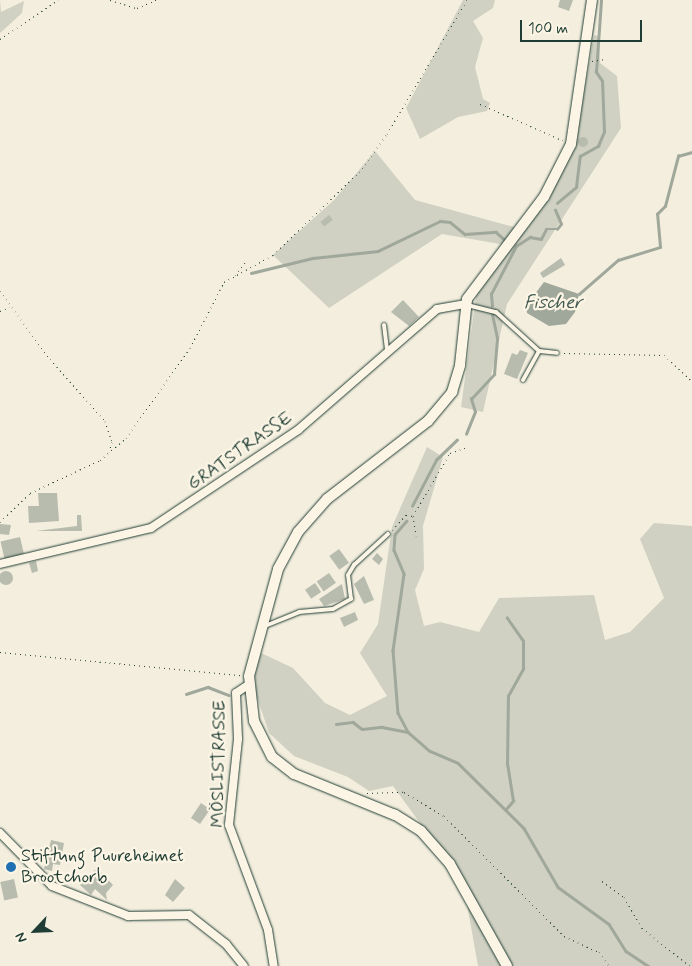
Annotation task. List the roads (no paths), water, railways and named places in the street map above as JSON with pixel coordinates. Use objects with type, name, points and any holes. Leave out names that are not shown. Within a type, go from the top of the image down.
[{"type":"street","points":[[507,966],[450,864],[428,837],[395,815],[300,777],[272,758],[254,721],[248,681],[281,561],[307,519],[422,426],[448,398],[459,372],[465,304],[544,197],[572,144],[592,0]]},
{"type":"street","name":"GRATSTRASSE","points":[[0,564],[152,528],[298,430],[437,309],[465,304]]},
{"type":"street","name":"MÖSLISTRASSE","points":[[248,681],[236,693],[238,739],[229,825],[268,930],[274,966]]},
{"type":"street","points":[[0,833],[52,886],[128,916],[189,915],[226,944],[244,966]]},
{"type":"lane","points":[[465,304],[496,312],[539,351],[557,353]]},
{"type":"lane","points":[[384,325],[387,351]]},
{"type":"lane","points":[[523,380],[539,351]]},
{"type":"lane","points":[[261,629],[299,612],[333,609],[350,599],[348,575],[354,565],[388,534]]},
{"type":"water","name":"Fischer","points":[[544,282],[579,294],[575,312],[566,324],[549,326],[527,313],[526,306]]},
{"type":"waterway","points":[[557,203],[576,187],[580,156],[598,146],[604,132],[602,81],[596,72],[601,0]]},
{"type":"waterway","points":[[579,294],[618,260],[660,247],[657,214],[665,206],[678,156],[692,152]]},
{"type":"waterway","points":[[492,306],[491,294],[516,246],[530,237],[541,239],[546,229],[557,229],[561,224],[555,210]]},
{"type":"waterway","points":[[251,273],[313,258],[378,251],[440,221],[450,222],[465,234],[496,232],[505,240]]},
{"type":"waterway","points":[[466,434],[475,412],[471,399],[494,374],[497,338],[492,314]]},
{"type":"waterway","points":[[412,506],[436,460],[457,440]]},
{"type":"waterway","points":[[407,521],[395,535],[394,550],[404,574],[393,650],[398,713],[408,732],[430,751],[458,763],[524,828],[558,887],[609,924],[626,951],[648,966]]},
{"type":"waterway","points":[[506,809],[513,801],[507,765],[508,696],[523,669],[523,641],[507,618]]},
{"type":"waterway","points":[[186,694],[208,687],[229,695]]},
{"type":"waterway","points":[[336,724],[353,722],[362,729],[382,727],[408,732]]},
{"type":"place","name":"Stiftung Puureheimet Brootchorb","points":[[11,867]]}]
